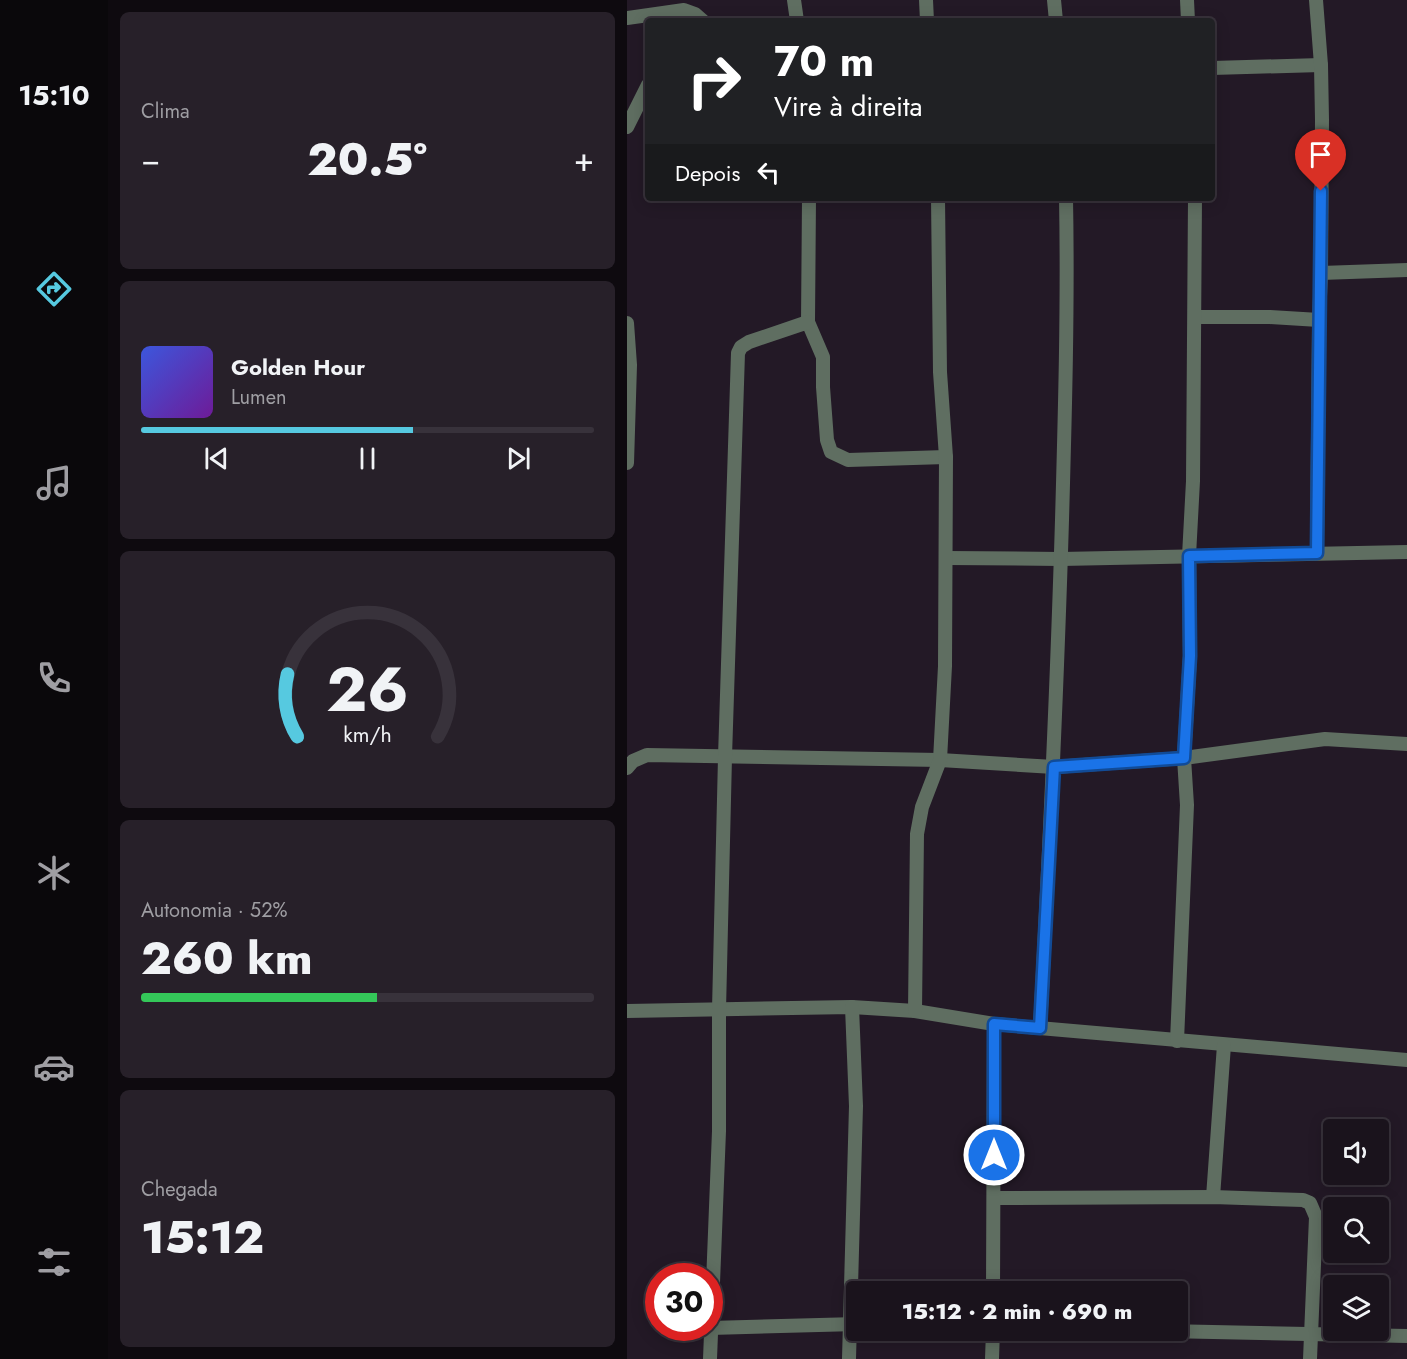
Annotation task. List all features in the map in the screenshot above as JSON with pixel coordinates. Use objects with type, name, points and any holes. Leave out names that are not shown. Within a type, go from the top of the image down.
[{"type":"street","points":[[794,0],[797,18]]},
{"type":"street","points":[[926,0],[927,18]]},
{"type":"street","points":[[1054,0],[1056,18]]},
{"type":"street","points":[[1187,0],[1188,18]]},
{"type":"street","points":[[1316,0],[1321,65],[1317,553]]},
{"type":"street","points":[[627,18],[669,16],[684,10],[700,18]]},
{"type":"street","points":[[1215,68],[1321,65]]},
{"type":"street","points":[[627,127],[645,91]]},
{"type":"street","points":[[809,201],[808,322],[823,357],[823,398],[827,440],[831,452],[848,460],[946,456]]},
{"type":"street","points":[[915,1011],[917,834],[922,807],[941,760],[945,666],[946,456],[940,372],[938,201]]},
{"type":"street","points":[[1040,1028],[1054,767],[1065,437],[1067,244],[1065,201]]},
{"type":"street","points":[[1177,1041],[1187,805],[1184,758],[1190,656],[1189,556],[1193,481],[1195,201]]},
{"type":"street","points":[[1321,273],[1407,270]]},
{"type":"street","points":[[1195,317],[1270,317],[1319,320]]},
{"type":"street","points":[[713,1263],[719,1131],[719,1010],[725,757],[738,353],[741,347],[749,342],[808,322]]},
{"type":"street","points":[[627,323],[630,365],[627,463]]},
{"type":"street","points":[[947,558],[1061,559],[1407,552]]},
{"type":"street","points":[[627,768],[633,761],[647,756],[941,760],[1054,767],[1184,758],[1325,739],[1407,744]]},
{"type":"street","points":[[852,1007],[856,1106],[854,1281]]},
{"type":"street","points":[[627,1011],[852,1007],[915,1011],[994,1024],[1224,1046],[1407,1060]]},
{"type":"street","points":[[993,1281],[994,1024]]},
{"type":"street","points":[[1213,1197],[1224,1046]]},
{"type":"street","points":[[994,1198],[1213,1197],[1289,1199],[1310,1203],[1316,1217],[1310,1359]]},
{"type":"street","points":[[723,1328],[846,1324]]},
{"type":"street","points":[[1188,1331],[1407,1336]]},
{"type":"street","points":[[710,1341],[710,1359]]},
{"type":"street","points":[[849,1359],[851,1341]]},
{"type":"street","points":[[992,1359],[993,1341]]},
{"type":"route","points":[[994,1155],[994,1024],[1040,1028],[1054,767],[1184,758],[1190,656],[1189,556],[1317,553],[1321,191]]}]
